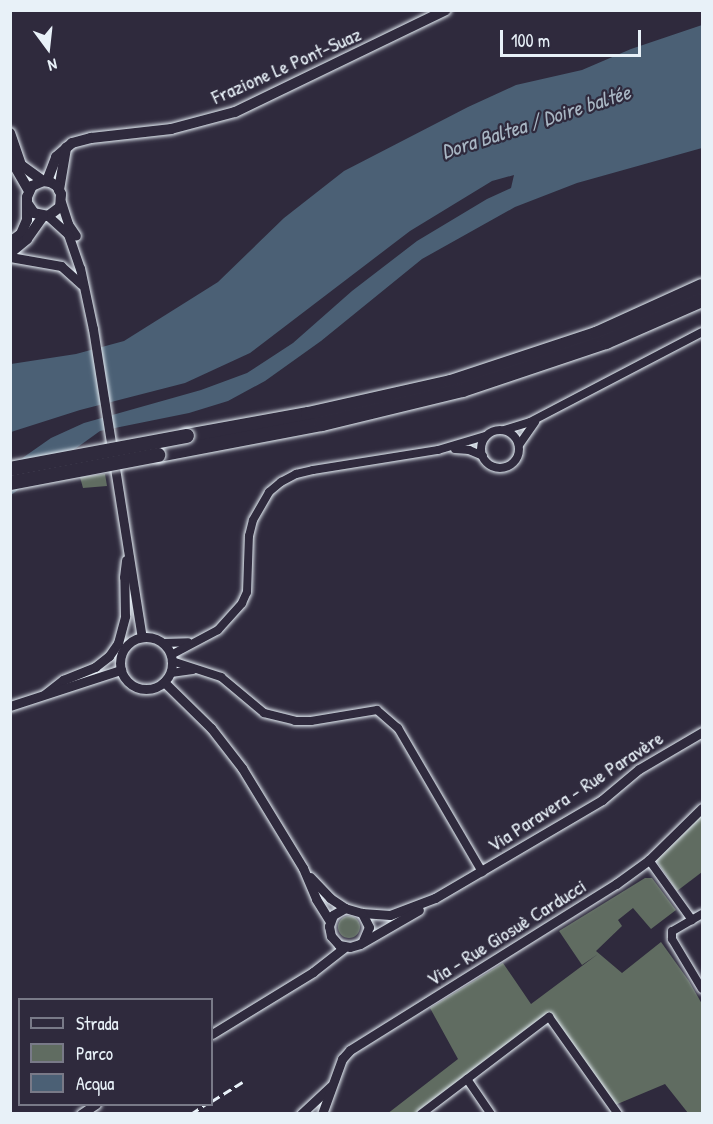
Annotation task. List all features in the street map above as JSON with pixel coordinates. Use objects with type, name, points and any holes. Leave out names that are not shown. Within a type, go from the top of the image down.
[{"type":"highway","points":[[10,470],[308,414],[450,382],[596,334],[702,286]]},
{"type":"highway","points":[[10,483],[322,424],[463,390],[606,342],[702,300]]},
{"type":"main road","name":"Frazione Le Pont-Suaz","points":[[66,148],[72,143],[91,138],[171,129],[235,112],[446,10]]},
{"type":"main road","points":[[10,133],[21,165],[45,181],[54,184],[59,190]]},
{"type":"main road","points":[[29,191],[45,181],[56,157],[66,148]]},
{"type":"main road","points":[[10,255],[27,239],[45,216],[57,211],[62,202],[59,190],[66,148]]},
{"type":"main road","points":[[10,158],[29,191],[27,220],[21,234],[10,242]]},
{"type":"main road","points":[[27,203],[31,210],[45,216]]},
{"type":"street","points":[[62,202],[68,224],[76,237],[93,310],[94,332]]},
{"type":"street","points":[[45,216],[62,228],[72,242],[84,286],[94,332],[142,637]]},
{"type":"street","points":[[10,255],[62,266],[84,286]]},
{"type":"street","points":[[172,658],[192,642],[218,630],[242,603],[248,584],[249,536],[253,520],[269,492],[281,482],[313,470],[438,450],[485,436],[494,430],[521,426],[702,332]]},
{"type":"street","points":[[438,450],[469,450],[483,456],[493,466],[504,467],[516,459],[519,445],[529,427],[546,414]]},
{"type":"street","points":[[504,430],[511,433],[519,445]]},
{"type":"street","points":[[483,456],[481,446],[485,436]]},
{"type":"street","points":[[45,694],[63,680],[95,667],[109,656],[118,643],[124,630],[123,577],[128,551]]},
{"type":"street","points":[[163,643],[172,658],[171,673],[164,682],[154,688],[142,688],[127,680],[121,670],[123,652],[131,642],[142,637],[163,643],[192,642]]},
{"type":"street","points":[[172,658],[221,677],[264,713],[295,721],[311,721],[378,710],[398,728],[482,872]]},
{"type":"street","points":[[10,706],[121,670]]},
{"type":"street","points":[[171,673],[204,670]]},
{"type":"street","points":[[164,682],[211,728],[242,768],[303,868],[316,899],[330,921],[331,936],[326,960]]},
{"type":"street","name":"Via Paravera - Rue Paravère","points":[[362,913],[390,915],[435,898],[602,800],[639,769],[702,732]]},
{"type":"street","name":"Via - Rue Giosuè Carducci","points":[[323,1112],[342,1059],[350,1050],[616,884],[649,860],[702,808]]},
{"type":"street","points":[[649,860],[692,920]]},
{"type":"street","points":[[213,1033],[313,972],[345,947],[355,946],[363,941],[369,927],[362,913],[345,908],[330,898],[303,868]]},
{"type":"street","name":"Via Paravera - Rue Paravère","points":[[363,941],[418,911],[435,898]]},
{"type":"street","points":[[330,921],[333,915],[345,908]]},
{"type":"street","points":[[702,914],[672,931],[672,939],[702,989]]},
{"type":"street","points":[[331,936],[345,947]]},
{"type":"street","points":[[421,1113],[549,1017],[618,1113]]},
{"type":"street","points":[[467,1079],[491,1113]]},
{"type":"street","points":[[301,1113],[333,1084]]},
{"type":"green space","points":[[105,474],[107,486],[83,488],[80,477]]},
{"type":"green space","points":[[702,815],[702,872],[677,891],[656,860]]},
{"type":"green space","points":[[645,878],[652,878],[676,910],[651,929],[633,908],[618,920],[622,926],[596,951],[622,973],[661,942],[689,981],[702,1004],[702,1113],[688,1113],[665,1084],[615,1105],[549,1013],[415,1113],[387,1114],[458,1059],[430,1008],[503,963],[531,1004],[598,954],[582,965],[559,931]]},
{"type":"green space","points":[[349,916],[357,919],[360,927],[357,935],[349,938],[341,935],[338,927],[341,919]]},
{"type":"water","name":"Dora Baltea / Doire baltée","points":[[702,25],[702,148],[577,183],[515,207],[422,259],[321,341],[265,381],[228,401],[189,413],[100,431],[11,495],[11,466],[51,438],[84,423],[201,390],[247,373],[293,343],[352,291],[417,241],[487,199],[511,188],[514,175],[492,181],[410,231],[250,353],[185,383],[80,410],[11,432],[11,364],[76,354],[124,341],[218,282],[284,218],[344,171],[468,107],[516,85],[582,70],[631,49]]},
{"type":"railway","points":[[213,1100],[243,1082]]},
{"type":"railway","points":[[191,1114],[203,1106]]}]
